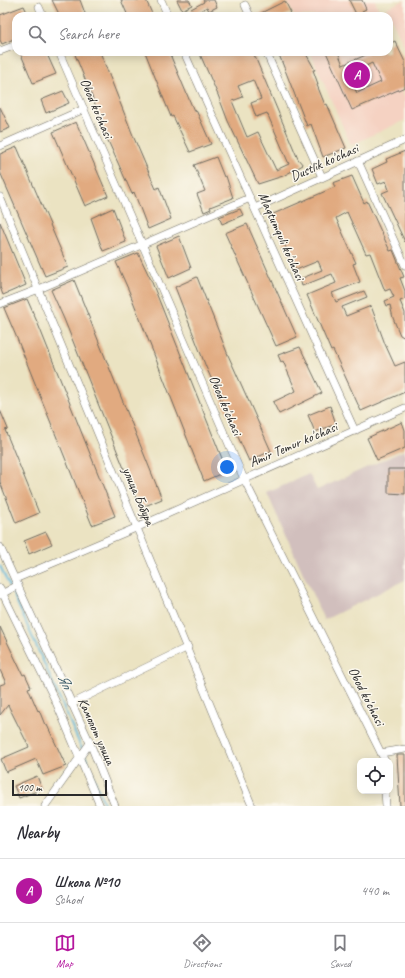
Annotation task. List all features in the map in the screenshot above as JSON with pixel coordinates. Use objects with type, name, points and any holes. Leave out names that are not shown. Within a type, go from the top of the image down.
[{"type":"street","points":[[161,0],[166,12]]},
{"type":"street","points":[[245,5],[248,12]]},
{"type":"street","points":[[39,7],[41,12]]},
{"type":"street","points":[[0,51],[12,46]]},
{"type":"street","name":"Obod ko'chasi","points":[[61,56],[244,479],[384,758]]},
{"type":"street","name":"Maqtumquli ko'chasi","points":[[186,56],[355,431]]},
{"type":"street","points":[[268,56],[322,177]]},
{"type":"street","points":[[0,146],[84,109]]},
{"type":"street","name":"Dustlik ko'chasi","points":[[255,208],[405,140]]},
{"type":"street","points":[[358,161],[405,265]]},
{"type":"street","name":"улица Бобура","points":[[0,197],[138,527],[252,806]]},
{"type":"street","points":[[0,304],[39,290],[250,198]]},
{"type":"street","name":"Amir Temur ko'chasi","points":[[2,592],[138,527],[405,408]]},
{"type":"street","name":"Камолот улица","points":[[0,547],[71,704],[85,750],[115,806]]},
{"type":"street","points":[[2,592],[55,700],[85,750],[100,806]]},
{"type":"street","points":[[71,704],[188,648]]},
{"type":"street","points":[[45,806],[85,750]]},
{"type":"street","points":[[381,753],[405,750]]},
{"type":"street","points":[[385,794],[386,806]]},
{"type":"shaded area","points":[[287,0],[375,0],[379,11],[377,12],[292,12]]},
{"type":"shaded area","points":[[405,0],[405,47],[393,22],[393,12],[388,12],[386,8]]},
{"type":"shaded area","points":[[312,56],[386,56],[405,99],[405,120],[351,145]]},
{"type":"shaded area","points":[[405,450],[405,580],[324,620],[267,493],[309,474],[317,490]]},
{"type":"building","points":[[52,0],[80,0],[84,12],[58,12]]},
{"type":"building","points":[[121,0],[146,0],[151,12],[126,12]]},
{"type":"building","points":[[177,0],[189,0],[192,5],[182,10]]},
{"type":"building","points":[[203,0],[214,0],[217,7],[209,11],[207,7],[198,12],[193,12],[191,9],[204,2]]},
{"type":"building","points":[[349,0],[362,0],[366,9],[362,12],[355,12]]},
{"type":"building","points":[[285,1],[290,12],[263,12]]},
{"type":"building","points":[[24,6],[27,12],[12,12],[12,40],[2,44],[0,40],[0,15]]},
{"type":"building","points":[[395,41],[405,62],[405,87],[352,110],[328,56],[340,56],[343,65],[363,56],[393,56],[393,42]],"holes":[[[372,63],[381,82],[357,93],[348,75]]]},
{"type":"building","points":[[22,56],[48,56],[56,74],[33,83]]},
{"type":"building","points":[[76,56],[102,56],[134,138],[156,189],[159,187],[171,219],[148,229],[134,192],[132,194],[105,134],[101,119]]},
{"type":"building","points":[[147,56],[171,56],[194,111],[196,110],[211,144],[190,152],[173,116],[171,117]]},
{"type":"building","points":[[201,56],[255,56],[298,159],[303,165],[283,176],[258,184],[228,121]],"holes":[[[253,80],[261,99],[251,103],[256,117],[267,113],[289,164],[276,170],[258,132],[247,137],[232,101],[243,97],[238,86]]]},
{"type":"building","points":[[280,56],[307,56],[315,70],[313,70],[318,84],[317,85],[325,105],[327,104],[346,148],[323,157],[311,124],[307,126]]},
{"type":"building","points":[[63,91],[69,103],[46,113],[41,100]]},
{"type":"building","points":[[0,107],[10,128],[0,132]]},
{"type":"building","points":[[76,122],[108,196],[85,206],[53,132]]},
{"type":"building","points":[[17,147],[68,267],[45,276],[0,172],[0,154]]},
{"type":"building","points":[[405,151],[405,242],[382,193],[389,190],[386,181],[378,184],[372,169],[387,162],[386,159]]},
{"type":"building","points":[[216,157],[224,177],[226,176],[233,198],[210,207],[211,209],[204,212],[197,194],[205,191],[194,165]]},
{"type":"building","points":[[352,176],[364,203],[367,201],[390,251],[393,250],[404,277],[400,278],[405,291],[405,299],[400,301],[405,313],[405,338],[400,335],[393,318],[390,305],[387,306],[385,301],[394,297],[390,289],[385,291],[370,253],[366,254],[347,212],[336,218],[356,263],[353,264],[360,282],[332,293],[336,302],[364,291],[367,297],[342,307],[346,316],[371,306],[395,366],[405,362],[405,392],[361,411],[333,350],[331,351],[307,295],[336,283],[332,274],[302,286],[300,279],[322,270],[318,261],[296,270],[271,215],[335,187],[333,183]]},
{"type":"building","points":[[113,208],[126,242],[103,251],[91,218]]},
{"type":"building","points":[[240,209],[243,215],[222,224],[219,217]]},
{"type":"building","points":[[0,222],[26,285],[3,295],[0,287]]},
{"type":"building","points":[[247,224],[297,337],[276,346],[225,233]]},
{"type":"building","points":[[179,236],[191,268],[169,278],[156,246]]},
{"type":"building","points":[[138,253],[151,280],[227,471],[204,481],[129,291],[116,262]]},
{"type":"building","points":[[197,277],[228,355],[271,451],[249,461],[206,367],[175,287]]},
{"type":"building","points":[[74,280],[162,499],[140,508],[51,290]]},
{"type":"building","points":[[27,299],[115,516],[92,525],[4,308]]},
{"type":"building","points":[[300,347],[322,393],[279,414],[273,402],[296,391],[283,361],[281,362],[278,355]]},
{"type":"building","points":[[330,406],[336,424],[315,432],[308,415]]},
{"type":"building","points":[[0,410],[8,429],[5,430],[39,513],[16,523],[0,482]]},
{"type":"building","points":[[402,422],[405,430],[405,448],[377,460],[367,438]]},
{"type":"building","points":[[388,469],[405,469],[405,494],[388,493]]},
{"type":"building","points":[[46,532],[52,544],[29,554],[24,541]]},
{"type":"building","points":[[0,627],[23,675],[25,674],[31,687],[28,688],[38,711],[39,710],[45,725],[47,725],[66,766],[43,775],[36,759],[6,772],[1,759],[29,747],[8,705],[0,715],[0,685],[6,683],[0,670]]},
{"type":"building","points":[[397,755],[405,755],[405,806],[400,806]]},
{"type":"building","points":[[37,776],[42,789],[19,798],[14,786]]},
{"type":"waterway","name":"Яп","points":[[0,566],[10,587]]},
{"type":"waterway","name":"Яп","points":[[12,591],[82,749]]},
{"type":"waterway","name":"Яп","points":[[84,753],[105,806]]},
{"type":"place","name":"Школа №10","points":[[357,75]]}]
